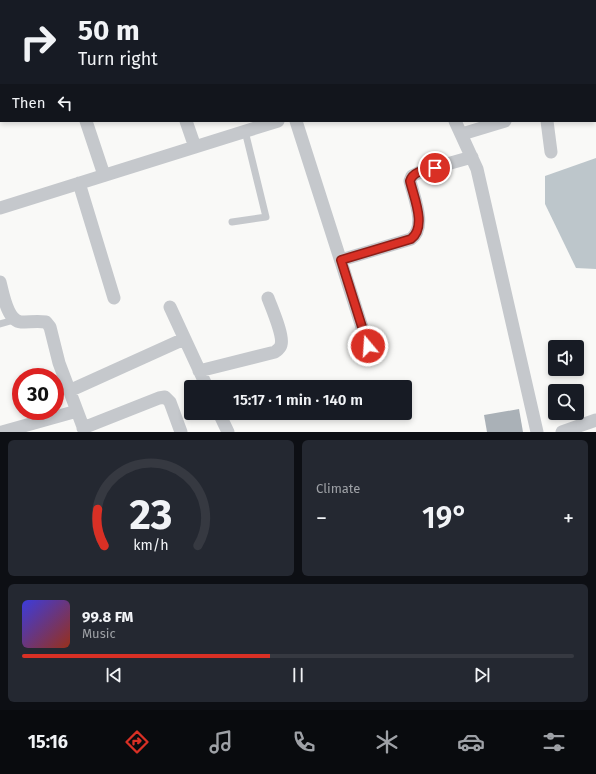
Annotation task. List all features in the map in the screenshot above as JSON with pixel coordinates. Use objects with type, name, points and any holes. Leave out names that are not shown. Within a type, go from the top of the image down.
[{"type":"street","points":[[86,122],[104,175]]},
{"type":"street","points":[[186,122],[195,147]]},
{"type":"street","points":[[0,208],[275,122]]},
{"type":"street","points":[[296,122],[368,346]]},
{"type":"street","points":[[456,122],[477,169],[537,432]]},
{"type":"street","points":[[462,134],[502,122]]},
{"type":"street","points":[[548,122],[551,152]]},
{"type":"street","points":[[341,260],[411,239],[415,236],[418,230],[419,221],[410,181],[412,176],[422,171],[472,157]]},
{"type":"street","points":[[79,183],[114,298]]},
{"type":"street","points":[[0,282],[10,315],[14,320],[19,322],[46,322],[50,327],[69,391],[84,430],[159,398],[166,398],[170,402],[181,432]]},
{"type":"street","points":[[199,371],[275,352],[279,349],[282,344],[281,337],[268,298]]},
{"type":"street","points":[[170,307],[204,380]]},
{"type":"street","points":[[69,391],[184,339]]},
{"type":"street","points":[[2,432],[76,411]]},
{"type":"street","points":[[222,420],[228,432]]},
{"type":"street","points":[[562,432],[596,420]]},
{"type":"lane","points":[[232,222],[266,217],[245,131]]},
{"type":"lane","points":[[0,324],[14,320]]},
{"type":"shaded area","points":[[596,158],[596,269],[576,268],[545,204],[545,176]]},
{"type":"building","points":[[519,409],[523,432],[487,432],[484,415]]},
{"type":"route","points":[[368,346],[341,260],[411,239],[415,236],[418,230],[419,221],[410,181],[412,176],[416,173],[435,168]]}]
